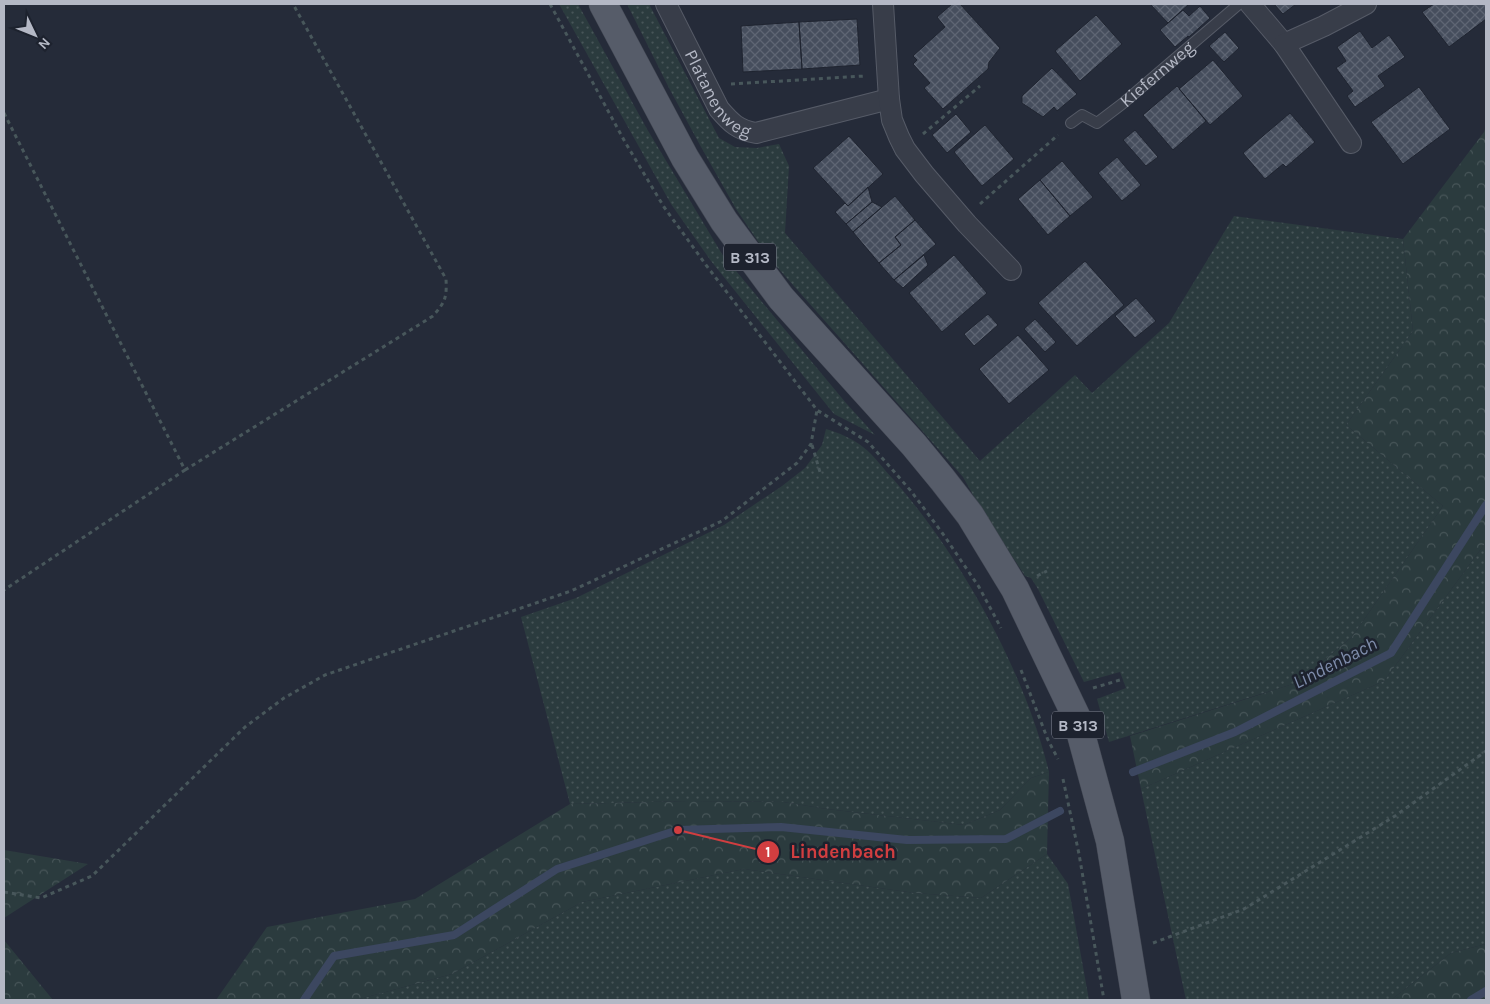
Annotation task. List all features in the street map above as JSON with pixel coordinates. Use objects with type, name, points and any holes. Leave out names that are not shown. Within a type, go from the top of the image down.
[{"type":"main road","name":"B 313","points":[[603,4],[686,158],[724,221],[781,298],[914,445],[942,479],[975,524],[1015,588],[1076,716],[1110,841],[1136,1000]]},
{"type":"street","name":"Platanenweg","points":[[666,4],[719,109],[728,120],[742,131],[756,133],[889,99]]},
{"type":"street","points":[[883,4],[892,120],[905,149],[963,219],[1011,270]]},
{"type":"street","points":[[1250,4],[1284,44],[1351,143]]},
{"type":"street","points":[[1284,44],[1366,4]]},
{"type":"lane","name":"Kiefernweg","points":[[1071,123],[1082,114],[1097,124],[1239,4]]},
{"type":"path","points":[[4,590],[185,470],[434,316],[444,303],[446,279],[293,4]]},
{"type":"path","points":[[550,4],[625,142],[664,207],[817,410],[868,442],[912,491],[944,534],[979,587],[1002,629]]},
{"type":"path","points":[[706,86],[888,74]]},
{"type":"path","points":[[905,149],[980,86]]},
{"type":"path","points":[[4,113],[185,470]]},
{"type":"path","points":[[963,219],[1071,123]]},
{"type":"path","points":[[4,892],[40,898],[92,876],[245,727],[284,698],[325,675],[571,591],[722,521],[797,463],[811,444],[817,410]]},
{"type":"path","points":[[811,444],[820,472]]},
{"type":"path","points":[[1018,662],[1048,740],[1058,760]]},
{"type":"path","points":[[1160,942],[1244,909],[1395,816],[1486,751]]},
{"type":"path","points":[[1060,770],[1079,854],[1104,1000]]},
{"type":"green space","points":[[559,4],[578,4],[647,129],[722,254],[875,435],[834,414],[711,261],[671,204]]},
{"type":"green space","points":[[627,4],[649,4],[719,138],[735,147],[757,148],[779,144],[789,166],[785,233],[980,461],[1075,375],[1092,393],[1169,323],[1234,216],[1403,239],[1413,331],[1346,425],[1443,506],[1352,637],[1296,683],[1109,742],[1097,699],[1126,688],[1120,672],[1084,682],[1038,589],[1031,578],[1025,576],[963,477],[770,259],[736,209],[701,147]]},
{"type":"green space","points":[[1486,126],[1486,542],[1384,681],[1141,789],[1130,736],[1296,683],[1352,637],[1443,506],[1346,425],[1413,331],[1403,239],[1484,132]]},
{"type":"green space","points":[[826,429],[850,438],[872,455],[944,544],[967,580],[1007,656],[1024,695],[1049,772],[1031,778],[1000,810],[964,825],[783,802],[690,801],[570,804],[521,617],[576,598],[724,525],[805,468],[822,445]]},
{"type":"green space","points":[[1486,542],[1486,944],[1451,953],[1391,1000],[1186,1000],[1141,789],[1384,681]]},
{"type":"green space","points":[[1049,772],[1047,854],[981,898],[915,893],[744,869],[582,902],[452,974],[356,1000],[216,1000],[267,927],[415,899],[570,804],[690,801],[783,802],[964,825],[1000,810],[1031,778]]},
{"type":"green space","points":[[4,850],[88,864],[4,918]]},
{"type":"green space","points":[[1047,854],[1068,884],[1089,1000],[356,1000],[452,974],[582,902],[744,869],[915,893],[981,898]]},
{"type":"green space","points":[[4,940],[53,1000],[4,1000]]},
{"type":"green space","points":[[1486,944],[1486,1000],[1391,1000],[1451,953]]},
{"type":"building","points":[[952,4],[960,4],[1000,48],[989,62],[988,69],[943,109],[924,88],[930,83],[913,64],[917,60],[913,56],[945,27],[937,17]]},
{"type":"building","points":[[1150,4],[1189,4],[1168,23]]},
{"type":"building","points":[[1274,4],[1296,4],[1283,14]]},
{"type":"building","points":[[1434,4],[1485,4],[1486,19],[1449,47],[1422,12]]},
{"type":"building","points":[[1200,6],[1210,18],[1175,47],[1160,30],[1183,10],[1189,16]]},
{"type":"building","points":[[1096,15],[1122,44],[1080,81],[1055,51]]},
{"type":"building","points":[[857,19],[860,65],[802,69],[799,22]]},
{"type":"building","points":[[799,22],[802,69],[743,72],[741,26]]},
{"type":"building","points":[[1360,31],[1372,48],[1389,35],[1405,57],[1378,76],[1385,86],[1355,107],[1347,96],[1353,91],[1336,68],[1346,61],[1337,47]]},
{"type":"building","points":[[1225,32],[1239,48],[1224,62],[1209,46]]},
{"type":"building","points":[[1213,60],[1243,96],[1210,125],[1179,89]]},
{"type":"building","points":[[1052,68],[1077,94],[1057,111],[1054,107],[1043,117],[1022,103],[1022,96]]},
{"type":"building","points":[[1177,86],[1206,121],[1173,150],[1143,115]]},
{"type":"building","points":[[1419,87],[1450,129],[1403,164],[1371,122]]},
{"type":"building","points":[[1290,113],[1315,142],[1286,167],[1283,164],[1265,179],[1243,153]]},
{"type":"building","points":[[956,114],[971,132],[947,153],[932,135]]},
{"type":"building","points":[[985,125],[1014,159],[982,186],[954,152]]},
{"type":"building","points":[[1135,130],[1158,157],[1146,166],[1123,140]]},
{"type":"building","points":[[849,136],[883,174],[848,206],[813,168]]},
{"type":"building","points":[[1117,157],[1141,185],[1122,201],[1098,173]]},
{"type":"building","points":[[1062,161],[1093,197],[1070,216],[1040,180]]},
{"type":"building","points":[[1040,180],[1070,216],[1048,235],[1018,199]]},
{"type":"building","points":[[868,187],[872,202],[846,224],[835,212],[845,203],[848,206]]},
{"type":"building","points":[[895,196],[915,220],[895,237],[901,245],[879,263],[853,232]]},
{"type":"building","points":[[872,202],[882,207],[853,232],[846,224]]},
{"type":"building","points":[[915,220],[936,244],[894,280],[879,263],[901,245],[895,237]]},
{"type":"building","points":[[924,255],[928,265],[903,288],[894,280]]},
{"type":"building","points":[[954,255],[987,293],[942,332],[909,293]]},
{"type":"building","points":[[1085,261],[1124,305],[1077,346],[1038,303]]},
{"type":"building","points":[[1136,298],[1156,321],[1135,338],[1115,316]]},
{"type":"building","points":[[988,314],[998,325],[974,346],[964,334]]},
{"type":"building","points":[[1035,319],[1056,342],[1045,352],[1024,329]]},
{"type":"building","points":[[1018,335],[1049,370],[1009,404],[979,369]]},
{"type":"waterway","name":"Lindenbach","points":[[1133,772],[1235,732],[1391,653],[1486,505]]},
{"type":"waterway","name":"Lindenbach","points":[[304,1000],[334,956],[454,935],[557,869],[678,830],[781,827],[907,840],[1006,839],[1060,811]]},
{"type":"waterway","points":[[1471,1000],[1486,991]]},
{"type":"place","name":"Lindenbach","points":[[678,830]]}]
